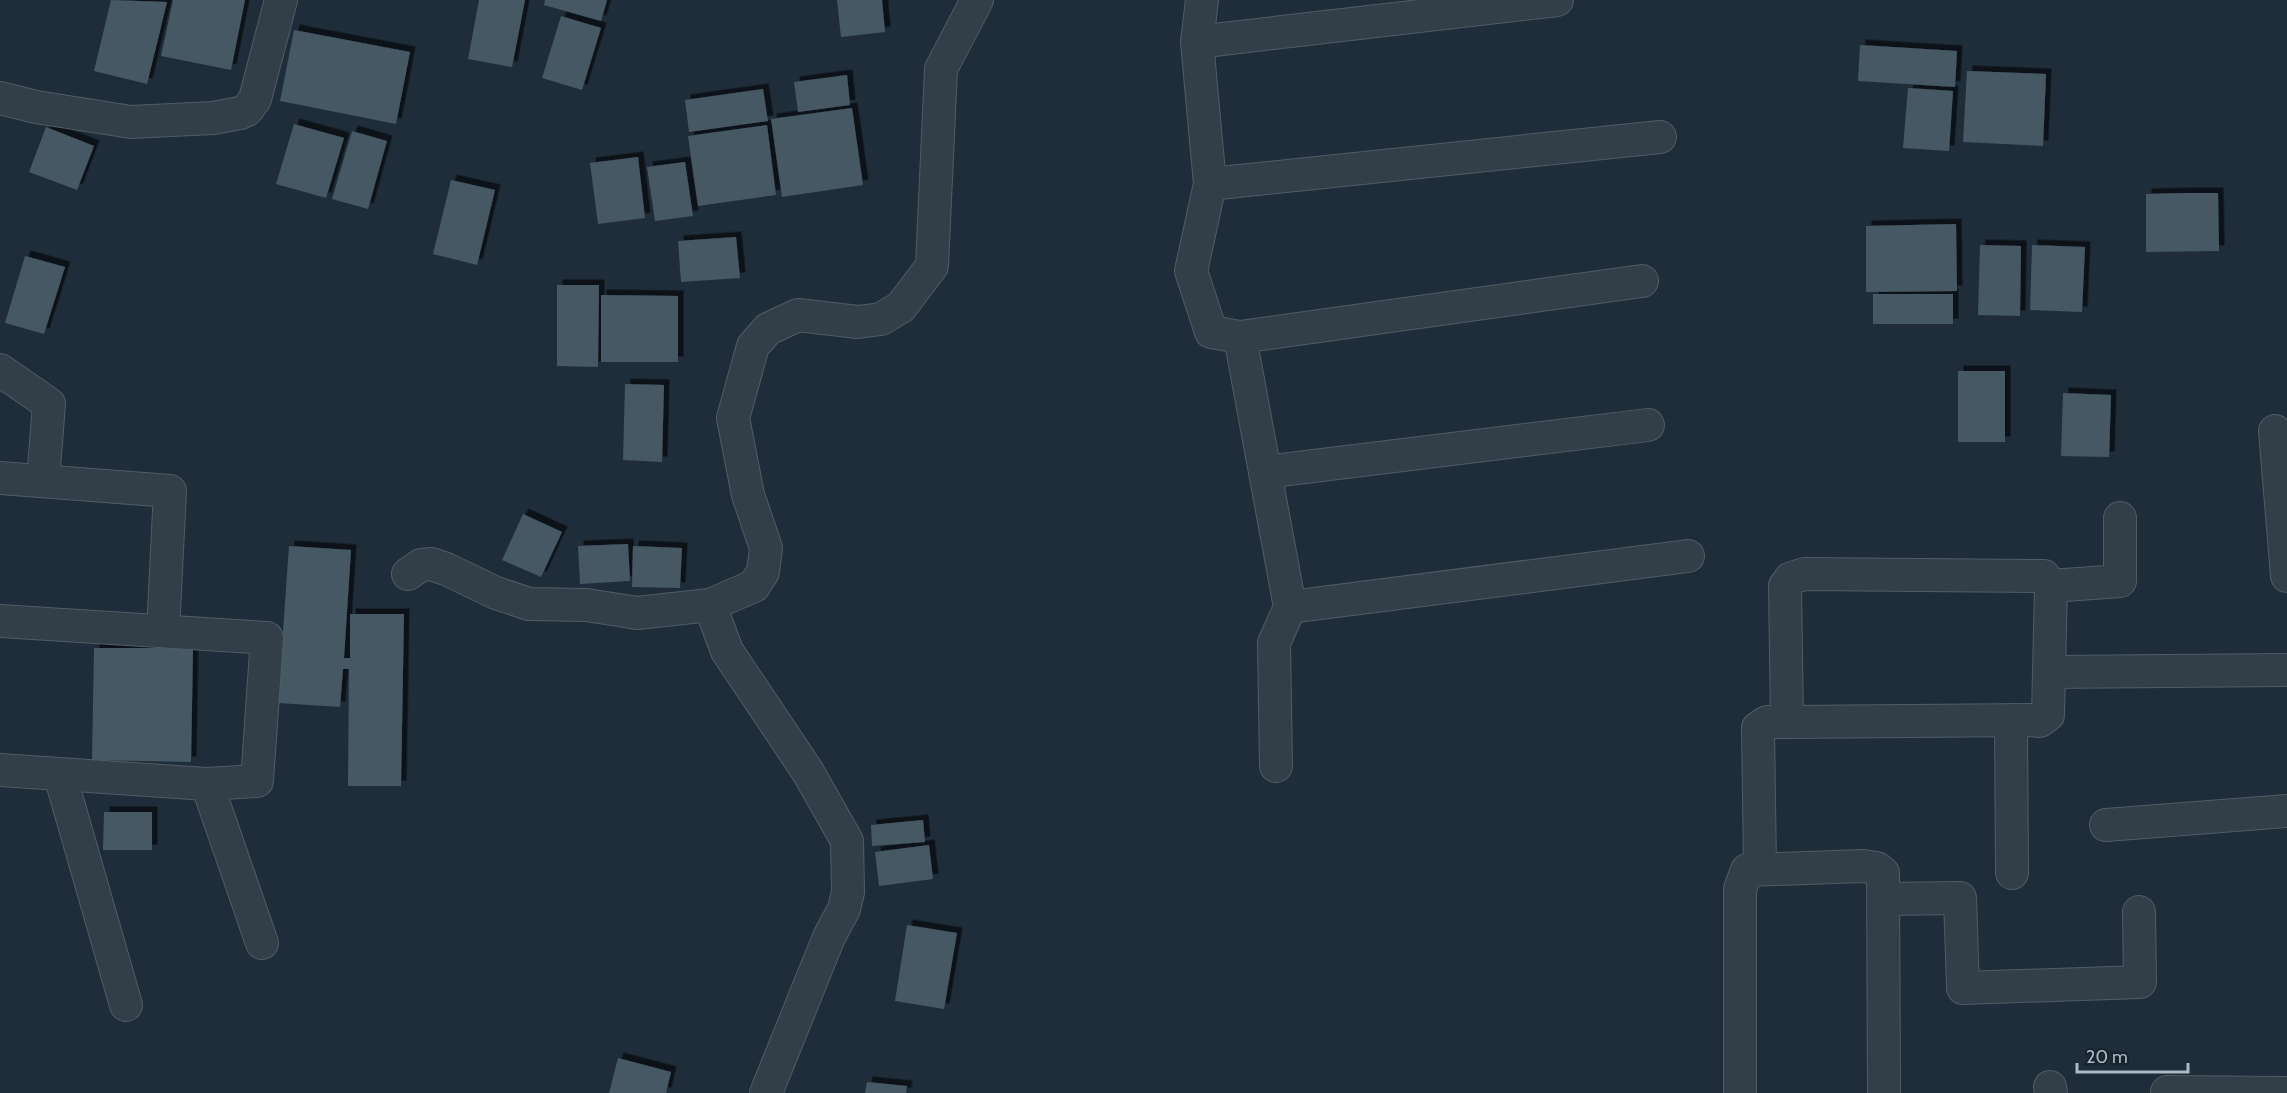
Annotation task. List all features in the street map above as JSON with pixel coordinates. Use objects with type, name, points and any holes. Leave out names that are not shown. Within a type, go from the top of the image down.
[{"type":"street","points":[[0,98],[36,107],[131,122],[213,118],[240,114],[248,110],[255,99],[281,0]]},
{"type":"street","points":[[408,574],[421,565],[431,564],[446,568],[496,593],[528,604],[587,605],[637,613],[710,605],[754,586],[763,572],[766,548],[748,495],[733,418],[753,346],[768,329],[798,315],[858,322],[881,319],[901,307],[932,266],[941,69],[976,0]]},
{"type":"street","points":[[1202,0],[1197,42],[1210,184],[1191,271],[1211,332],[1240,337],[1642,281]]},
{"type":"street","points":[[1197,42],[1557,0]]},
{"type":"street","points":[[1210,184],[1660,136]]},
{"type":"street","points":[[1240,337],[1290,607],[1274,643],[1276,766]]},
{"type":"street","points":[[0,370],[49,404],[43,481]]},
{"type":"street","points":[[1265,472],[1648,425]]},
{"type":"street","points":[[2275,431],[2287,576]]},
{"type":"street","points":[[0,478],[170,491],[163,631]]},
{"type":"street","points":[[2051,586],[2120,581],[2121,518]]},
{"type":"street","points":[[1290,607],[1688,556]]},
{"type":"street","points":[[1760,869],[1758,728],[1767,722],[1787,722],[2011,720],[2040,721],[2048,715],[2051,586],[2044,576],[1805,574],[1791,578],[1785,586],[1787,722]]},
{"type":"street","points":[[710,605],[727,651],[808,772],[847,841],[848,892],[844,909],[829,937],[766,1093]]},
{"type":"street","points":[[0,621],[267,638],[257,781],[207,784],[0,770]]},
{"type":"street","points":[[2049,672],[2287,670]]},
{"type":"street","points":[[2011,720],[2012,873]]},
{"type":"street","points":[[60,775],[126,1005]]},
{"type":"street","points":[[207,784],[262,943]]},
{"type":"street","points":[[2106,825],[2287,811]]},
{"type":"street","points":[[1740,1093],[1740,890],[1747,870],[1863,866],[1877,868],[1884,873],[1884,1093]]},
{"type":"street","points":[[1884,899],[1960,898],[1963,988],[2140,982],[2139,912]]},
{"type":"street","points":[[2167,1092],[2287,1093]]},
{"type":"building","points":[[111,0],[167,2],[147,84],[94,71]]},
{"type":"building","points":[[173,0],[245,0],[231,70],[161,56]]},
{"type":"building","points":[[479,0],[525,0],[512,67],[468,59]]},
{"type":"building","points":[[545,0],[607,0],[601,21],[544,5]]},
{"type":"building","points":[[837,0],[882,0],[885,32],[841,37]]},
{"type":"building","points":[[561,16],[601,28],[582,90],[542,78]]},
{"type":"building","points":[[294,30],[410,52],[396,124],[280,101]]},
{"type":"building","points":[[1860,45],[1957,51],[1955,87],[1858,81]]},
{"type":"building","points":[[1967,71],[2046,74],[2043,146],[1963,142]]},
{"type":"building","points":[[847,75],[850,105],[798,112],[794,82]]},
{"type":"building","points":[[1908,88],[1953,91],[1949,151],[1903,148]]},
{"type":"building","points":[[763,89],[768,121],[689,132],[685,100]]},
{"type":"building","points":[[852,108],[863,185],[782,197],[771,119]]},
{"type":"building","points":[[294,124],[344,138],[326,198],[276,184]]},
{"type":"building","points":[[767,125],[776,195],[698,206],[688,136]]},
{"type":"building","points":[[46,127],[94,146],[77,190],[29,172]]},
{"type":"building","points":[[352,131],[387,141],[368,209],[332,199]]},
{"type":"building","points":[[638,157],[645,218],[598,224],[590,163]]},
{"type":"building","points":[[685,162],[693,216],[655,221],[647,167]]},
{"type":"building","points":[[451,180],[495,190],[477,265],[433,254]]},
{"type":"building","points":[[2218,193],[2219,251],[2146,252],[2146,194]]},
{"type":"building","points":[[1956,224],[1957,291],[1866,292],[1866,226]]},
{"type":"building","points":[[736,237],[740,278],[681,282],[678,241]]},
{"type":"building","points":[[1980,245],[2021,246],[2020,316],[1978,315]]},
{"type":"building","points":[[2032,245],[2085,247],[2082,312],[2030,310]]},
{"type":"building","points":[[25,256],[65,267],[44,334],[5,323]]},
{"type":"building","points":[[557,285],[599,285],[598,367],[557,366]]},
{"type":"building","points":[[1873,294],[1953,294],[1953,324],[1873,324]]},
{"type":"building","points":[[601,295],[678,296],[678,362],[601,362]]},
{"type":"building","points":[[1958,371],[2005,371],[2005,442],[1958,442]]},
{"type":"building","points":[[625,384],[664,385],[662,462],[623,460]]},
{"type":"building","points":[[2063,393],[2111,395],[2109,457],[2061,456]]},
{"type":"building","points":[[523,514],[562,532],[541,577],[502,560]]},
{"type":"building","points":[[628,544],[630,581],[580,584],[578,546]]},
{"type":"building","points":[[289,546],[351,550],[344,658],[350,658],[350,614],[404,614],[401,786],[348,786],[349,669],[343,669],[340,707],[278,703]]},
{"type":"building","points":[[633,546],[682,548],[680,588],[632,587]]},
{"type":"building","points":[[94,648],[193,648],[191,762],[92,760]]},
{"type":"building","points":[[104,812],[152,812],[152,850],[103,850]]},
{"type":"building","points":[[923,820],[925,842],[872,846],[871,825]]},
{"type":"building","points":[[929,845],[933,879],[879,886],[875,852]]},
{"type":"building","points":[[907,925],[957,933],[944,1009],[895,1001]]},
{"type":"building","points":[[618,1058],[671,1072],[666,1093],[609,1093]]},
{"type":"building","points":[[867,1082],[907,1086],[906,1093],[865,1093]]}]
